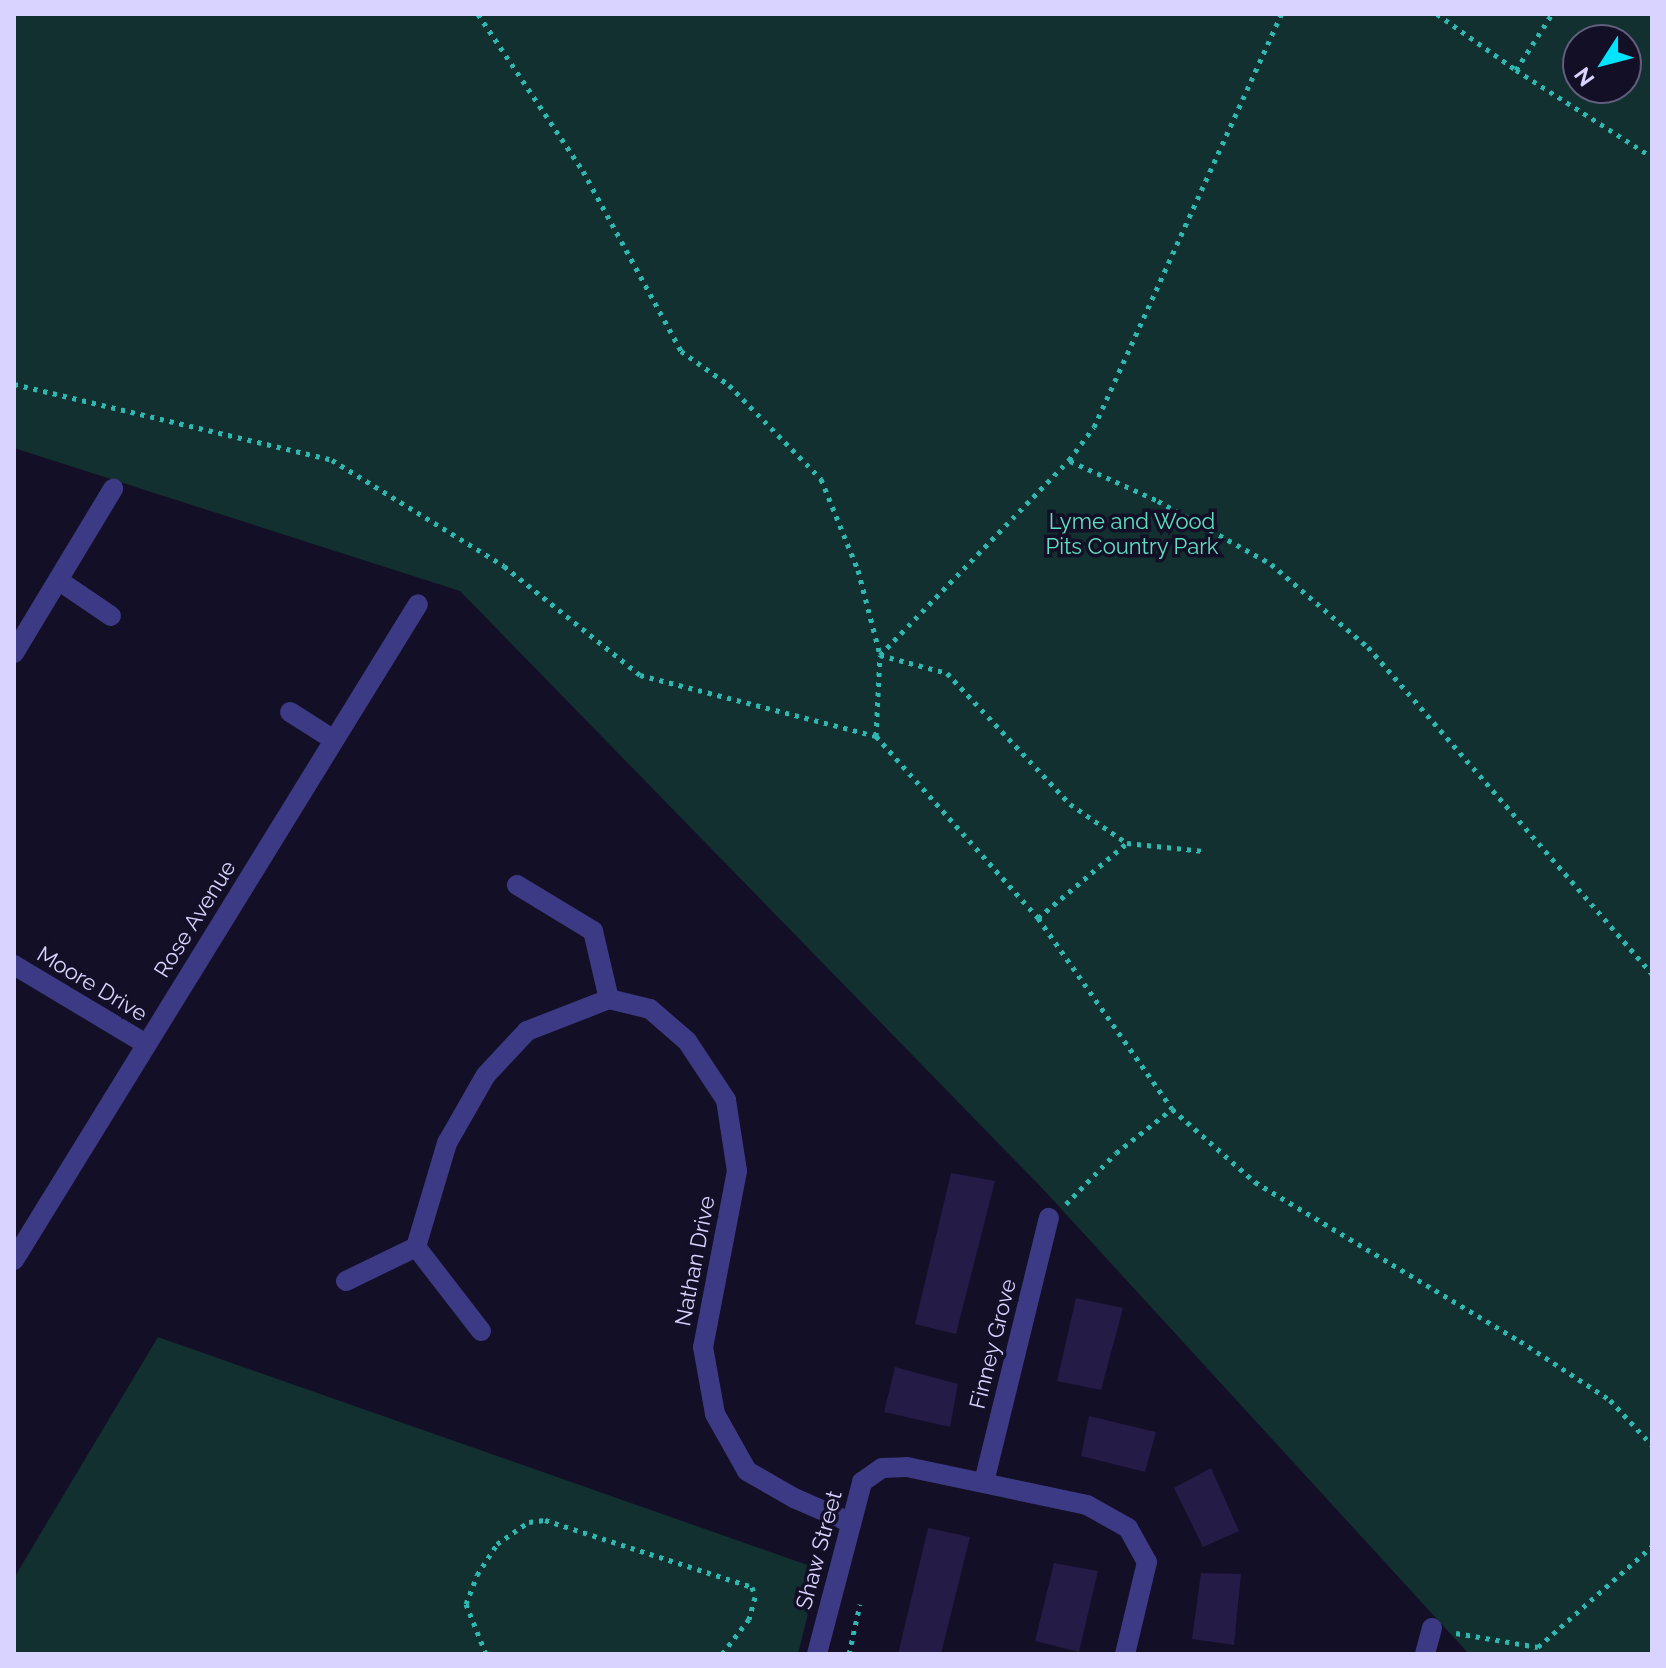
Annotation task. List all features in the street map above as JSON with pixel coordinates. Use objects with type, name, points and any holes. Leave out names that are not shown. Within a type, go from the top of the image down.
[{"type":"street","points":[[14,653],[113,489]]},
{"type":"street","points":[[58,580],[111,616]]},
{"type":"street","name":"Rose Avenue","points":[[14,1260],[418,604]]},
{"type":"street","points":[[290,712],[334,740]]},
{"type":"street","points":[[346,1281],[416,1247],[447,1143],[486,1075],[527,1031],[609,999],[593,931],[517,885]]},
{"type":"street","name":"Moore Drive","points":[[14,965],[146,1044]]},
{"type":"street","name":"Nathan Drive","points":[[609,999],[650,1009],[687,1041],[726,1100],[737,1171],[703,1347],[715,1414],[747,1471],[794,1498],[849,1522]]},
{"type":"street","name":"Finney Grove","points":[[984,1482],[1049,1218]]},
{"type":"street","points":[[416,1247],[481,1331]]},
{"type":"street","name":"Shaw Street","points":[[817,1654],[849,1522],[862,1482],[882,1468],[907,1467],[984,1482]]},
{"type":"street","points":[[984,1482],[1087,1505],[1128,1528],[1147,1562],[1125,1654]]},
{"type":"street","points":[[1425,1654],[1432,1628]]},
{"type":"path","points":[[478,14],[583,171],[681,351],[729,385],[821,479],[858,570],[880,655],[876,736]]},
{"type":"path","points":[[880,655],[1069,460],[1094,427],[1281,14]]},
{"type":"path","points":[[1437,14],[1516,70],[1652,157]]},
{"type":"path","points":[[1516,70],[1552,14]]},
{"type":"path","points":[[14,384],[332,460],[504,566],[640,675],[876,736],[1038,918],[1172,1109],[1255,1182],[1520,1341],[1610,1400],[1652,1445]]},
{"type":"path","points":[[1069,460],[1158,501],[1271,564],[1368,647],[1652,974]]},
{"type":"path","points":[[880,655],[947,673],[1070,804],[1127,843],[1204,851]]},
{"type":"path","points":[[1038,918],[1127,843]]},
{"type":"path","points":[[1049,1218],[1080,1193],[1116,1153],[1172,1109]]},
{"type":"path","points":[[486,1654],[466,1604],[477,1575],[497,1544],[529,1522],[545,1520],[752,1587],[755,1597],[749,1619],[722,1654]]},
{"type":"path","points":[[1432,1628],[1538,1647],[1651,1545]]},
{"type":"path","points":[[849,1654],[862,1597]]},
{"type":"green space","name":"Lyme and Wood Pits Country Park","points":[[14,14],[1652,14],[1652,1654],[1469,1654],[1042,1188],[460,591],[14,448]]},
{"type":"green space","points":[[158,1337],[819,1569],[798,1654],[14,1654],[14,1578]]},
{"type":"building","points":[[951,1173],[995,1181],[956,1334],[915,1324]]},
{"type":"building","points":[[1076,1298],[1123,1308],[1101,1390],[1057,1381]]},
{"type":"building","points":[[895,1367],[958,1384],[950,1427],[884,1412]]},
{"type":"building","points":[[1089,1416],[1156,1432],[1145,1472],[1081,1456]]},
{"type":"building","points":[[1211,1468],[1239,1531],[1203,1547],[1174,1488]]},
{"type":"building","points":[[928,1528],[970,1537],[941,1654],[898,1654]]},
{"type":"building","points":[[1054,1563],[1098,1571],[1079,1652],[1035,1641]]},
{"type":"building","points":[[1201,1573],[1241,1574],[1234,1645],[1192,1639]]}]
